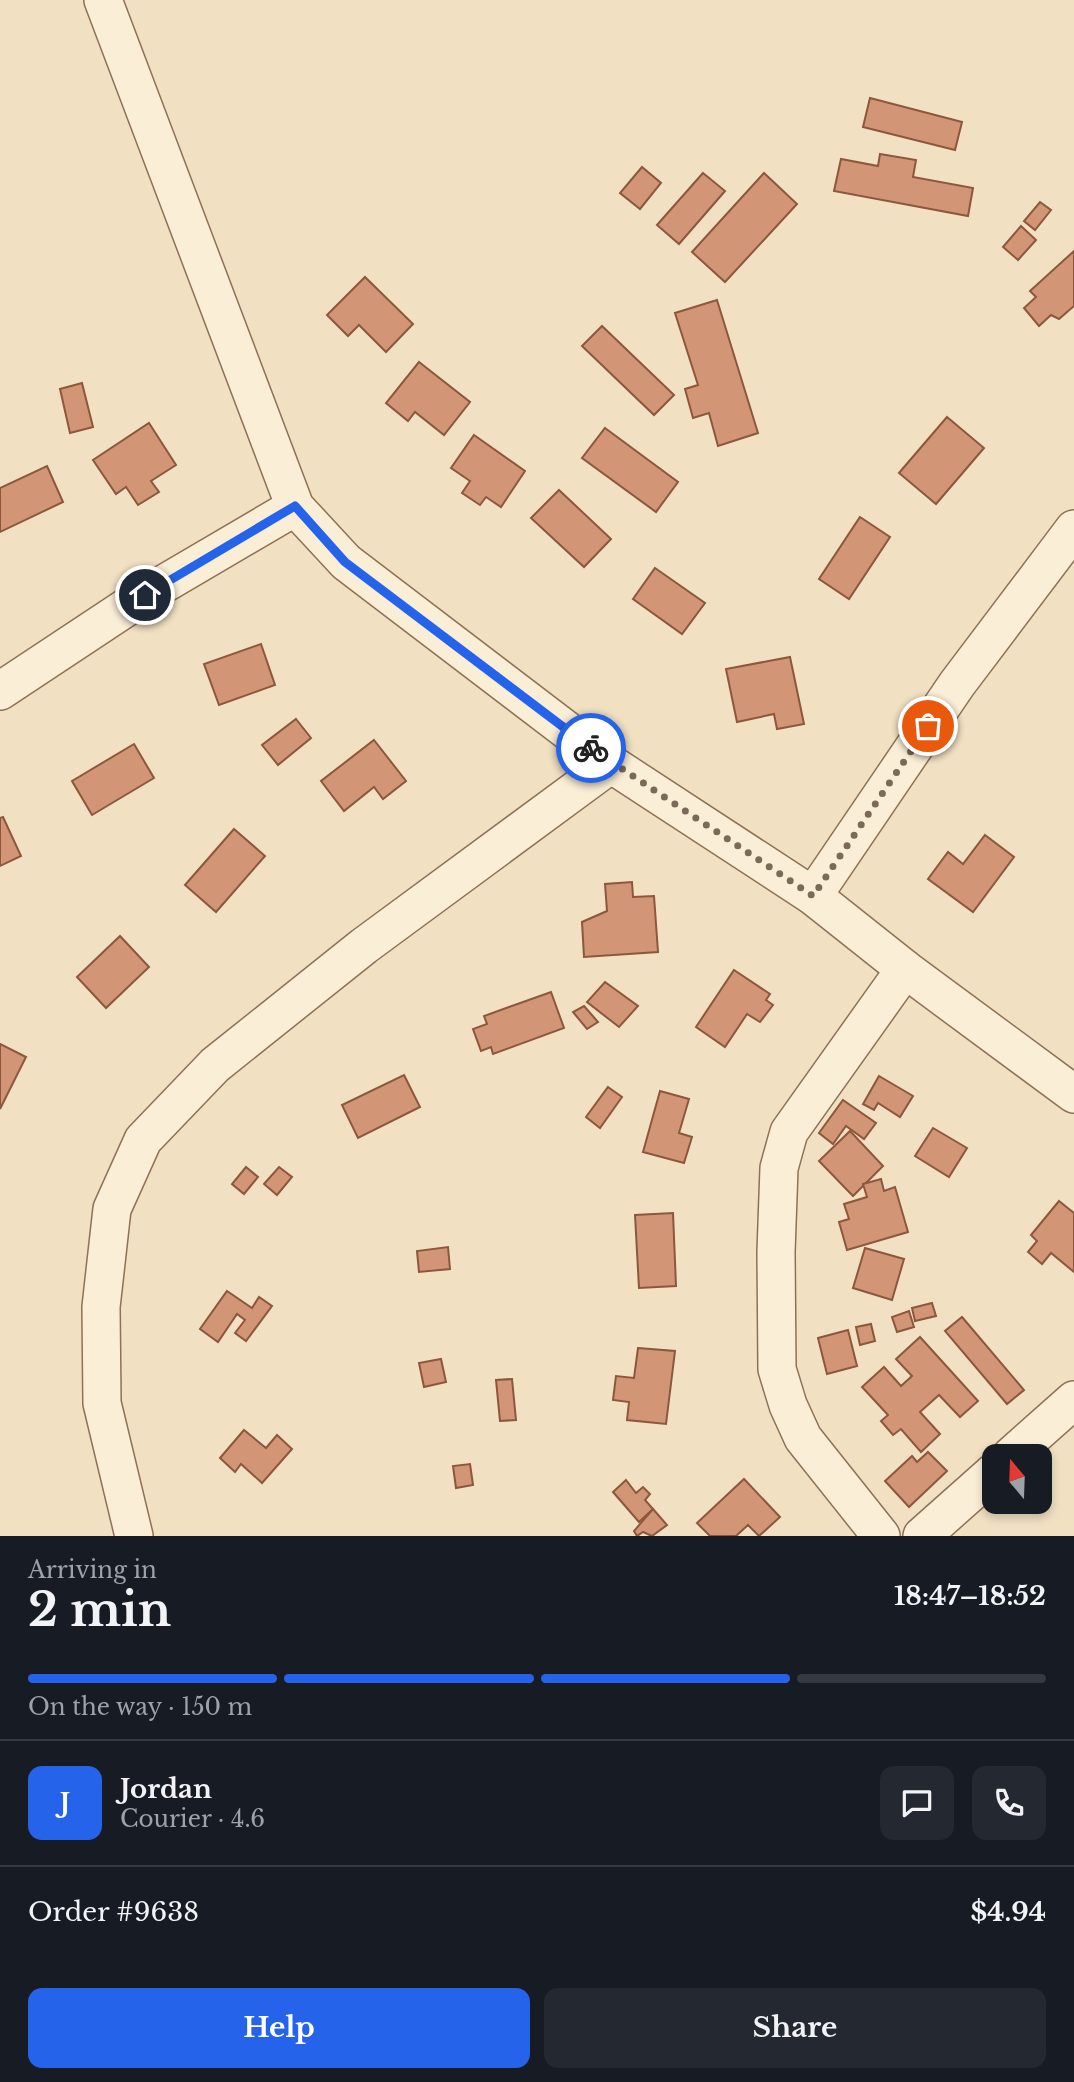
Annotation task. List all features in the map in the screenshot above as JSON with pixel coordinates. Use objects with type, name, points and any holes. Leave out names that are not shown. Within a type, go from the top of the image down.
[{"type":"street","points":[[103,0],[295,506],[345,562],[611,764],[813,896],[905,969],[1074,1094]]},
{"type":"street","points":[[0,691],[145,595],[295,506]]},
{"type":"street","points":[[813,896],[957,684],[1074,529]]},
{"type":"street","points":[[134,1536],[102,1403],[101,1307],[112,1209],[142,1140],[215,1065],[364,946],[611,764]]},
{"type":"street","points":[[881,1536],[803,1438],[788,1405],[777,1369],[779,1168],[789,1132],[905,969]]},
{"type":"street","points":[[1025,1444],[1074,1400]]},
{"type":"street","points":[[922,1536],[982,1483]]},
{"type":"building","points":[[870,98],[962,122],[955,150],[863,127]]},
{"type":"building","points":[[880,154],[916,160],[913,177],[973,188],[968,216],[834,191],[841,159],[878,166]]},
{"type":"building","points":[[642,167],[661,183],[640,209],[620,193]]},
{"type":"building","points":[[703,173],[725,191],[679,244],[657,225]]},
{"type":"building","points":[[764,173],[797,204],[725,282],[692,252]]},
{"type":"building","points":[[1040,202],[1051,210],[1035,230],[1024,221]]},
{"type":"building","points":[[1021,226],[1036,240],[1018,260],[1003,247]]},
{"type":"building","points":[[1074,251],[1074,306],[1059,319],[1051,315],[1039,326],[1024,308],[1036,297],[1030,291]]},
{"type":"building","points":[[365,277],[413,324],[386,352],[359,325],[348,336],[327,315]]},
{"type":"building","points":[[717,300],[758,433],[718,446],[709,413],[693,418],[685,389],[698,385],[675,313]]},
{"type":"building","points":[[602,326],[674,395],[654,415],[582,346]]},
{"type":"building","points":[[419,362],[470,402],[444,435],[415,412],[408,421],[386,403]]},
{"type":"building","points":[[82,383],[93,427],[70,433],[60,389]]},
{"type":"building","points":[[947,417],[984,448],[936,504],[899,473]]},
{"type":"building","points":[[149,423],[176,465],[151,481],[159,492],[138,505],[126,487],[116,494],[93,460]]},
{"type":"building","points":[[605,428],[678,482],[656,512],[582,458]]},
{"type":"building","points":[[474,435],[525,471],[501,507],[486,497],[480,505],[462,493],[470,481],[451,468]]},
{"type":"building","points":[[47,466],[63,502],[0,532],[0,488]]},
{"type":"building","points":[[559,490],[611,539],[584,567],[531,518]]},
{"type":"building","points":[[860,517],[890,537],[849,599],[819,579]]},
{"type":"building","points":[[655,568],[705,603],[682,634],[633,599]]},
{"type":"building","points":[[261,644],[275,685],[219,705],[204,664]]},
{"type":"building","points":[[790,657],[804,724],[777,729],[774,714],[737,722],[726,669]]},
{"type":"building","points":[[296,719],[311,738],[278,765],[262,745]]},
{"type":"building","points":[[374,740],[406,781],[383,799],[374,787],[344,811],[321,781]]},
{"type":"building","points":[[134,744],[154,778],[92,815],[72,781]]},
{"type":"building","points":[[3,817],[21,856],[0,866],[0,818]]},
{"type":"building","points":[[234,829],[265,856],[216,912],[185,885]]},
{"type":"building","points":[[985,835],[1014,857],[973,912],[928,879],[948,852],[963,864]]},
{"type":"building","points":[[632,882],[633,897],[654,896],[658,952],[584,957],[582,922],[607,911],[605,884]]},
{"type":"building","points":[[120,936],[149,967],[106,1008],[77,977]]},
{"type":"building","points":[[734,970],[770,994],[766,1000],[773,1005],[760,1022],[747,1014],[725,1047],[696,1027]]},
{"type":"building","points":[[605,982],[638,1006],[619,1027],[587,1002]]},
{"type":"building","points":[[551,992],[564,1028],[493,1054],[491,1047],[481,1051],[473,1029],[487,1024],[484,1016]]},
{"type":"building","points":[[584,1006],[598,1022],[587,1029],[573,1012]]},
{"type":"building","points":[[0,1044],[26,1057],[0,1109]]},
{"type":"building","points":[[404,1075],[420,1107],[358,1138],[342,1105]]},
{"type":"building","points":[[879,1076],[913,1096],[900,1117],[878,1103],[874,1110],[863,1104]]},
{"type":"building","points":[[608,1087],[622,1097],[600,1128],[586,1117]]},
{"type":"building","points":[[660,1091],[689,1099],[679,1133],[692,1137],[684,1163],[643,1152]]},
{"type":"building","points":[[843,1100],[876,1123],[864,1139],[846,1126],[833,1144],[819,1133]]},
{"type":"building","points":[[933,1128],[967,1148],[949,1177],[915,1156]]},
{"type":"building","points":[[850,1131],[883,1166],[853,1196],[819,1161]]},
{"type":"building","points":[[246,1167],[258,1177],[244,1194],[232,1184]]},
{"type":"building","points":[[279,1167],[292,1177],[277,1195],[264,1184]]},
{"type":"building","points":[[881,1179],[884,1191],[895,1187],[908,1232],[847,1250],[839,1222],[849,1219],[844,1204],[867,1197],[863,1184]]},
{"type":"building","points":[[1059,1201],[1074,1213],[1074,1272],[1051,1253],[1042,1264],[1028,1252],[1037,1241],[1031,1235]]},
{"type":"building","points":[[673,1213],[676,1286],[639,1288],[635,1215]]},
{"type":"building","points":[[448,1247],[450,1269],[419,1272],[417,1251]]},
{"type":"building","points":[[865,1248],[904,1259],[892,1300],[853,1288]]},
{"type":"building","points":[[227,1291],[252,1308],[259,1297],[272,1306],[246,1341],[235,1333],[245,1320],[237,1314],[218,1342],[200,1329]]},
{"type":"building","points":[[932,1303],[936,1316],[915,1321],[912,1308]]},
{"type":"building","points":[[909,1311],[914,1327],[897,1332],[892,1317]]},
{"type":"building","points":[[962,1317],[1024,1390],[1007,1404],[945,1331]]},
{"type":"building","points":[[871,1324],[875,1341],[860,1345],[856,1327]]},
{"type":"building","points":[[848,1330],[857,1366],[827,1374],[818,1338]]},
{"type":"building","points":[[920,1337],[978,1401],[960,1417],[939,1395],[920,1412],[940,1434],[921,1452],[901,1429],[893,1435],[881,1421],[888,1415],[862,1387],[884,1367],[901,1386],[912,1376],[896,1359]]},
{"type":"building","points":[[638,1348],[675,1351],[666,1424],[627,1420],[629,1402],[613,1400],[616,1376],[634,1378]]},
{"type":"building","points":[[441,1359],[446,1382],[424,1387],[419,1363]]},
{"type":"building","points":[[512,1379],[516,1420],[500,1421],[496,1380]]},
{"type":"building","points":[[244,1430],[266,1448],[277,1435],[292,1449],[262,1483],[241,1464],[235,1472],[220,1458]]},
{"type":"building","points":[[928,1452],[947,1471],[909,1507],[885,1481],[912,1456],[917,1462]]},
{"type":"building","points":[[470,1464],[473,1485],[456,1488],[453,1466]]},
{"type":"building","points":[[744,1479],[780,1517],[759,1536],[748,1525],[736,1536],[710,1536],[697,1523]]},
{"type":"building","points":[[626,1480],[636,1493],[643,1487],[650,1494],[645,1500],[653,1509],[639,1522],[613,1492]]},
{"type":"building","points":[[653,1509],[667,1525],[652,1536],[643,1532],[637,1536],[634,1531]]},
{"type":"way so far","points":[[591,748],[611,764],[813,896],[928,726]]},
{"type":"route","points":[[145,595],[295,506],[345,562],[591,748]]}]
